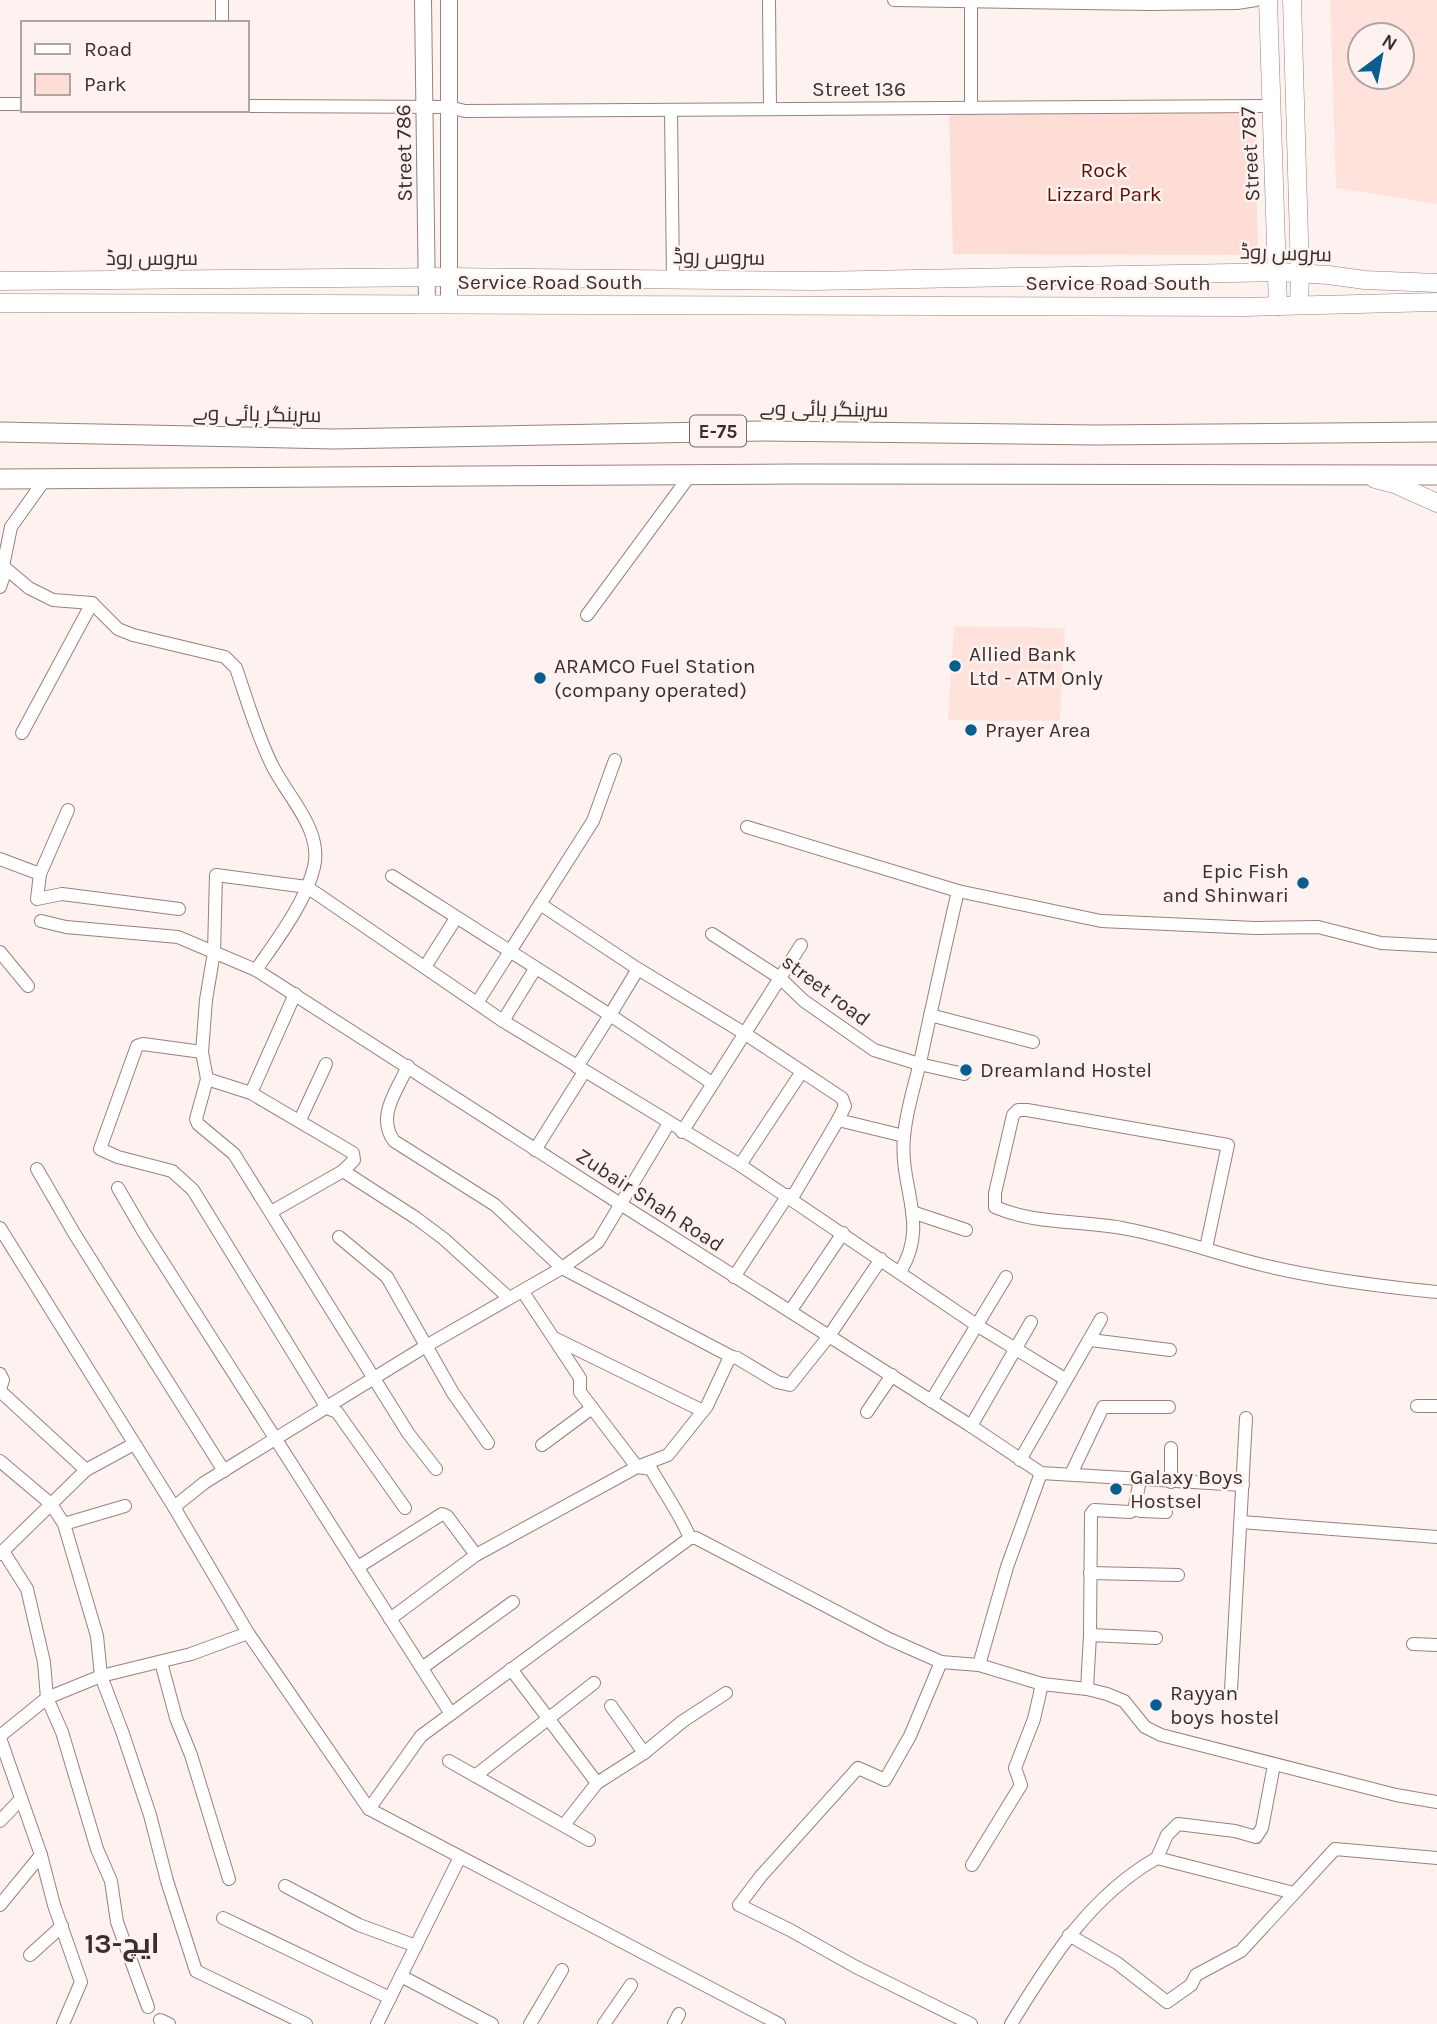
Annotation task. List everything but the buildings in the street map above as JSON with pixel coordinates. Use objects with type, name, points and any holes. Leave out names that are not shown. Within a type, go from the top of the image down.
[{"type":"highway","name":"سرینگر ہائی وے","points":[[0,432],[334,439],[763,431],[1097,435],[1437,432]]},
{"type":"highway","name":"E-75","points":[[0,479],[691,474],[1437,475]]},
{"type":"main road","name":"Street 787","points":[[1268,0],[1270,106],[1279,272],[1278,306]]},
{"type":"main road","points":[[1292,0],[1299,305]]},
{"type":"main road","name":"سروس روڈ","points":[[0,281],[449,277],[814,281],[1279,272],[1365,281],[1437,283]]},
{"type":"main road","name":"Service Road South","points":[[0,303],[1278,306],[1437,302]]},
{"type":"main road","points":[[1363,475],[1395,484],[1437,503]]},
{"type":"street","points":[[222,0],[222,21]]},
{"type":"street","name":"Street 786","points":[[423,0],[427,304]]},
{"type":"street","name":"Street 786","points":[[449,0],[449,304]]},
{"type":"street","points":[[769,0],[770,109]]},
{"type":"street","points":[[894,0],[1237,3],[1256,0]]},
{"type":"street","points":[[971,1],[971,108]]},
{"type":"street","points":[[0,104],[21,104]]},
{"type":"street","name":"Street 136","points":[[248,106],[449,107],[466,111],[1270,106]]},
{"type":"street","points":[[671,110],[673,279]]},
{"type":"street","points":[[587,615],[691,474]]},
{"type":"street","points":[[0,587],[5,575],[1,565],[11,527],[46,478]]},
{"type":"street","points":[[1,565],[29,588],[53,600],[92,604],[118,629],[225,657],[236,668],[271,764],[309,828],[315,846],[315,865],[307,887],[256,970]]},
{"type":"street","points":[[22,733],[92,604]]},
{"type":"street","points":[[477,1003],[593,821],[615,760]]},
{"type":"street","points":[[68,810],[40,874],[37,900],[62,894],[179,909]]},
{"type":"street","points":[[747,827],[958,891],[1101,921],[1255,928],[1318,927],[1381,943],[1437,946]]},
{"type":"street","points":[[0,859],[40,874]]},
{"type":"street","points":[[436,1469],[408,1433],[234,1154],[198,1124],[196,1119],[207,1079],[202,1052],[206,1000],[215,952],[216,875],[307,887],[503,1021],[740,1165],[1015,1350],[1065,1379]]},
{"type":"street","points":[[392,876],[712,1083]]},
{"type":"street","points":[[900,1272],[911,1252],[915,1232],[903,1160],[904,1136],[910,1097],[958,891]]},
{"type":"street","points":[[540,904],[844,1101],[845,1106],[838,1119],[790,1197],[734,1277]]},
{"type":"street","points":[[425,967],[456,918]]},
{"type":"street","name":"Zubair Shah Road","points":[[41,921],[66,927],[178,937],[256,970],[622,1206],[791,1310],[1041,1473],[1242,1485]]},
{"type":"street","name":"street road","points":[[712,934],[780,978],[804,1001],[874,1050],[964,1074]]},
{"type":"street","points":[[682,1132],[801,945]]},
{"type":"street","points":[[0,952],[28,986]]},
{"type":"street","points":[[503,1021],[535,969]]},
{"type":"street","points":[[535,1150],[638,969]]},
{"type":"street","points":[[251,1093],[295,994]]},
{"type":"street","points":[[930,1015],[1033,1042]]},
{"type":"street","points":[[202,1052],[143,1044],[137,1046],[100,1149],[118,1157],[172,1171],[193,1190],[327,1408],[337,1412],[405,1508]]},
{"type":"street","points":[[300,1120],[326,1064]]},
{"type":"street","points":[[408,1066],[388,1109],[387,1131],[394,1141],[495,1205],[562,1268],[737,1358],[777,1382],[790,1385],[829,1336],[881,1259]]},
{"type":"street","points":[[740,1165],[801,1073]]},
{"type":"street","points":[[207,1079],[251,1093],[353,1153],[354,1160],[343,1171],[271,1212]]},
{"type":"street","points":[[1206,1248],[1228,1145],[1027,1110],[1018,1110],[1013,1115],[995,1193],[995,1207],[1015,1216],[1125,1228],[1252,1262],[1316,1275],[1437,1293]]},
{"type":"street","points":[[838,1119],[904,1136]]},
{"type":"street","points":[[174,1507],[275,1439],[426,1346],[523,1292],[598,1242],[622,1206],[669,1123]]},
{"type":"street","points":[[37,1168],[81,1244],[224,1471]]},
{"type":"street","points":[[343,1171],[444,1239],[509,1298]]},
{"type":"street","points":[[118,1188],[450,1714]]},
{"type":"street","points":[[912,1212],[966,1230]]},
{"type":"street","points":[[0,1228],[174,1507],[248,1633],[369,1809],[779,2024]]},
{"type":"street","points":[[791,1310],[843,1233]]},
{"type":"street","points":[[339,1237],[387,1277],[453,1393],[488,1444]]},
{"type":"street","points":[[931,1401],[1006,1277]]},
{"type":"street","points":[[523,1292],[580,1378],[580,1392],[637,1467],[651,1469],[690,1538]]},
{"type":"street","points":[[1020,1460],[1101,1319]]},
{"type":"street","points":[[971,1426],[1031,1322]]},
{"type":"street","points":[[554,1338],[703,1411]]},
{"type":"street","points":[[1091,1340],[1170,1350]]},
{"type":"street","points":[[390,1619],[476,1555],[637,1467],[668,1455],[703,1411],[728,1360],[732,1357]]},
{"type":"street","points":[[0,1374],[3,1385],[0,1390],[86,1471]]},
{"type":"street","points":[[867,1412],[892,1375]]},
{"type":"street","points":[[1418,1406],[1437,1406]]},
{"type":"street","points":[[1070,1474],[1102,1407],[1169,1407]]},
{"type":"street","points":[[542,1446],[592,1408]]},
{"type":"street","points":[[1231,1690],[1246,1418]]},
{"type":"street","points":[[134,1444],[86,1471],[2,1553],[27,1589],[44,1662],[47,1698],[62,1732],[97,1849],[111,1881],[117,1922],[148,2007]]},
{"type":"street","points":[[1171,1448],[1171,1482]]},
{"type":"street","points":[[0,1461],[51,1503],[64,1524],[97,1636],[100,1676],[146,1804],[196,1971],[306,2024]]},
{"type":"street","points":[[979,1665],[1007,1567],[1041,1473]]},
{"type":"street","points":[[1087,1689],[1091,1514],[1094,1510],[1130,1512],[1136,1506],[1140,1480]]},
{"type":"street","points":[[64,1524],[125,1506]]},
{"type":"street","points":[[1136,1506],[1140,1511],[1166,1513]]},
{"type":"street","points":[[358,1567],[442,1514],[447,1516],[476,1555]]},
{"type":"street","points":[[1241,1522],[1437,1537]]},
{"type":"street","points":[[369,1809],[421,1737],[690,1538],[696,1538],[889,1639],[941,1662],[979,1665],[1042,1684],[1087,1689],[1124,1702],[1145,1727],[1161,1735],[1396,1795],[1437,1802]]},
{"type":"street","points":[[1090,1573],[1178,1575]]},
{"type":"street","points":[[422,1668],[513,1602]]},
{"type":"street","points":[[63,2024],[81,1982],[0,1737],[47,1698],[100,1676],[191,1654],[248,1633]]},
{"type":"street","points":[[1090,1635],[1156,1638]]},
{"type":"street","points":[[1413,1644],[1437,1645]]},
{"type":"street","points":[[161,1662],[176,1718],[229,1879]]},
{"type":"street","points":[[941,1662],[910,1735],[885,1780],[858,1768],[761,1876],[739,1905],[971,2024]]},
{"type":"street","points":[[511,1669],[597,1783]]},
{"type":"street","points":[[475,1776],[594,1683]]},
{"type":"street","points":[[972,1865],[1021,1785],[1015,1768],[1034,1719],[1042,1684]]},
{"type":"street","points":[[564,1825],[597,1783],[644,1753],[683,1721],[726,1693]]},
{"type":"street","points":[[611,1706],[644,1753]]},
{"type":"street","points":[[449,1761],[589,1840]]},
{"type":"street","points":[[1011,2024],[1079,1921],[1131,1872],[1157,1858],[1167,1835],[1178,1824],[1206,1826],[1256,1836],[1262,1828],[1275,1765]]},
{"type":"street","points":[[0,1821],[21,1799]]},
{"type":"street","points":[[1069,1935],[1117,1963],[1167,2002],[1191,1985],[1196,1975],[1241,1951],[1335,1849],[1437,1858]]},
{"type":"street","points":[[0,1905],[41,1855]]},
{"type":"street","points":[[377,2024],[460,1857]]},
{"type":"street","points":[[1157,1858],[1294,1893]]},
{"type":"street","points":[[285,1886],[359,1926],[416,1946]]},
{"type":"street","points":[[223,1918],[390,1998]]},
{"type":"street","points":[[30,1955],[62,1926]]},
{"type":"street","points":[[530,2024],[562,1970]]},
{"type":"street","points":[[401,1976],[492,2024]]},
{"type":"street","points":[[604,2024],[631,1985]]},
{"type":"shaded area","points":[[1330,0],[1437,0],[1437,204],[1336,188]]},
{"type":"shaded area","points":[[954,626],[1065,628],[1060,721],[948,720]]},
{"type":"green space","name":"Rock Lizzard Park","points":[[949,111],[1187,111],[1255,115],[1258,255],[953,254]]},
{"type":"place","name":"Allied Bank Ltd - ATM Only","points":[[955,666]]},
{"type":"place","name":"ARAMCO Fuel Station (company operated)","points":[[540,678]]},
{"type":"place","name":"Prayer Area","points":[[971,730]]},
{"type":"place","name":"Epic Fish and Shinwari","points":[[1303,883]]},
{"type":"place","name":"Dreamland Hostel","points":[[966,1070]]},
{"type":"place","name":"Galaxy Boys Hostsel","points":[[1116,1489]]},
{"type":"place","name":"Rayyan boys hostel","points":[[1156,1705]]},
{"type":"district","name":"ایچ-13","points":[[122,1943]]}]
